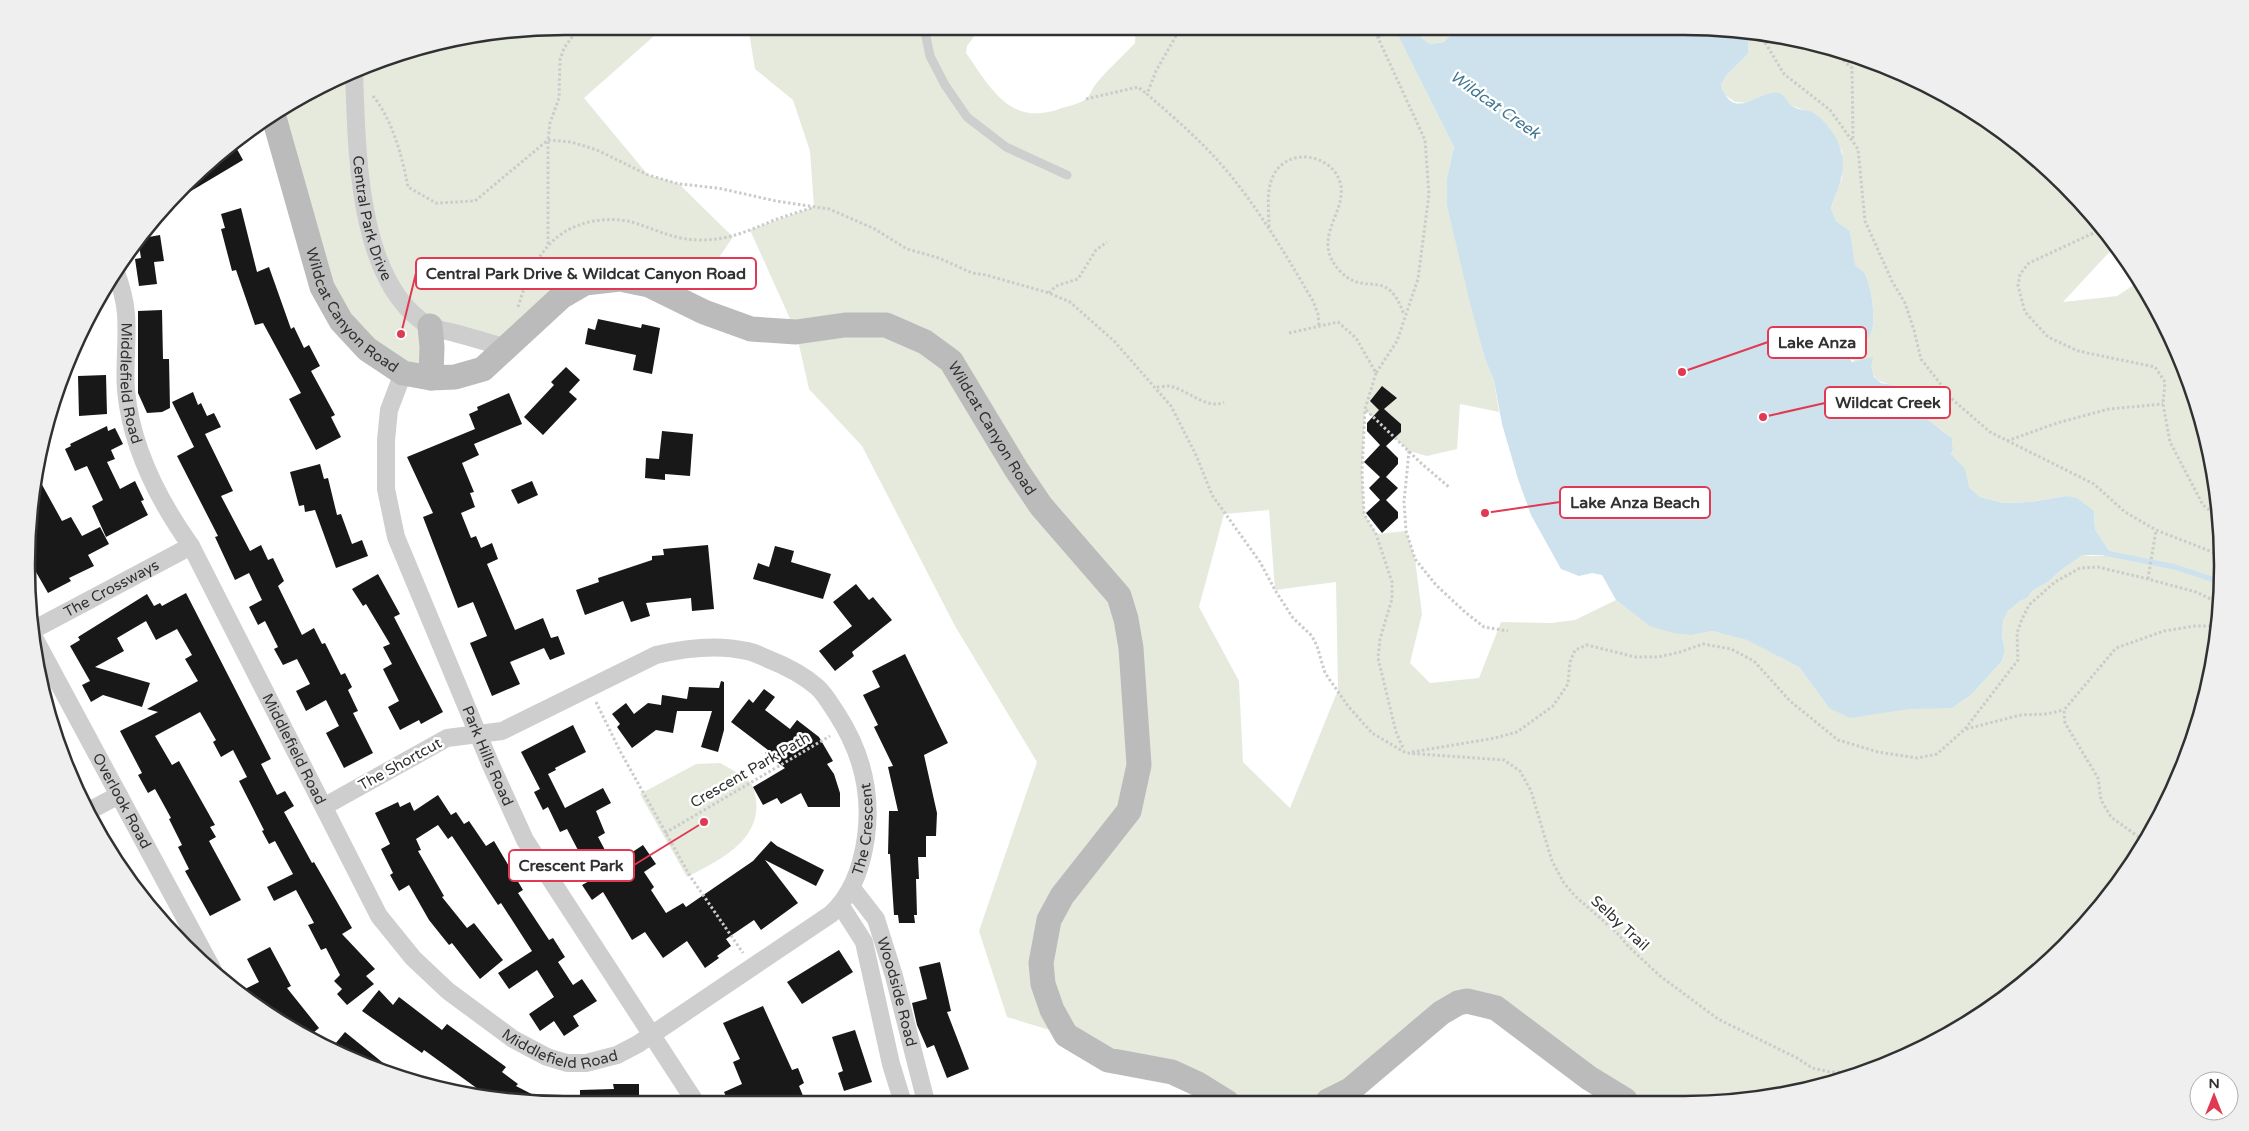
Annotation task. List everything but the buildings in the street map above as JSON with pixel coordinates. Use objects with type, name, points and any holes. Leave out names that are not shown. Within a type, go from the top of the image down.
[{"type":"street","name":"Central Park Drive","points":[[354,79],[357,153],[369,233],[389,281],[405,305],[430,326],[506,348]]},
{"type":"street","name":"Wildcat Canyon Road","points":[[275,121],[322,287],[341,321],[367,350],[403,373],[430,378],[455,377],[483,369],[562,297],[585,283],[620,278],[649,285],[704,312],[751,329],[796,332],[845,326],[886,326],[925,342],[951,361],[1016,469],[1041,506],[1119,596],[1132,648],[1139,765],[1129,811],[1062,896],[1049,920],[1041,963],[1043,984],[1052,1010],[1066,1035],[1108,1060],[1172,1072],[1198,1084],[1217,1096]]},
{"type":"street","name":"Middlefield Road","points":[[118,281],[126,314],[126,390],[138,448],[173,521],[191,546],[325,806],[379,916],[394,938],[448,991],[513,1039],[547,1057],[567,1063],[586,1063],[617,1055],[652,1035]]},
{"type":"street","points":[[430,326],[432,347],[430,378]]},
{"type":"street","name":"Park Hills Road","points":[[403,373],[389,410],[386,440],[386,489],[396,537],[478,734],[525,840],[691,1096]]},
{"type":"street","name":"The Crossways","points":[[39,627],[191,546]]},
{"type":"street","name":"The Crescent","points":[[478,734],[502,731],[656,655],[681,649],[707,648],[746,651],[793,669],[818,687],[846,727],[860,760],[866,786],[868,820],[863,857],[852,888],[841,906],[753,968],[652,1035]]},
{"type":"street","name":"Overlook Road","points":[[43,653],[204,953]]},
{"type":"street","name":"The Shortcut","points":[[325,806],[447,738],[478,734]]},
{"type":"street","points":[[94,808],[119,795]]},
{"type":"street","name":"Woodside Road","points":[[852,888],[876,919],[894,976],[924,1096]]},
{"type":"street","name":"Woodside Road","points":[[841,906],[864,942],[891,1064],[901,1096]]},
{"type":"street","points":[[1338,1096],[1350,1090],[1441,1013],[1458,1003],[1468,1001],[1496,1008],[1589,1078],[1618,1096]]},
{"type":"lane","points":[[926,35],[930,56],[967,117],[1006,146],[1066,175]]},
{"type":"path","points":[[548,244],[548,140],[550,123],[559,98],[560,60],[564,48],[573,35]]},
{"type":"path","points":[[1147,94],[1156,71],[1176,35]]},
{"type":"path","points":[[1384,35],[1378,37],[1425,140],[1429,194],[1418,279],[1397,341],[1376,373],[1365,409],[1362,471],[1364,514],[1376,534],[1392,582],[1392,599],[1380,639],[1378,658],[1396,732],[1406,753],[1496,738],[1517,732],[1553,706],[1568,684],[1570,662],[1575,650],[1587,645],[1635,657],[1658,657],[1703,644],[1731,650],[1754,661],[1790,701],[1838,740],[1878,752],[1917,758],[1937,754],[1966,729],[2018,660],[2017,633],[2029,605],[2055,582],[2080,568],[2098,567],[2148,578],[2196,592],[2213,600]]},
{"type":"path","points":[[1765,42],[1784,74],[1830,110],[1858,149],[1865,221],[1892,281],[1905,303],[1914,330],[1920,359],[1953,400],[1990,432],[2094,484],[2125,512],[2156,530],[2214,553]]},
{"type":"path","points":[[1843,60],[1852,68],[1854,142]]},
{"type":"path","points":[[1086,99],[1138,87],[1201,143],[1245,194],[1269,228],[1313,301],[1318,314],[1319,326]]},
{"type":"path","points":[[1269,228],[1268,196],[1276,170],[1294,158],[1308,157],[1323,162],[1337,176],[1341,189],[1339,207],[1329,230],[1329,247],[1332,259],[1341,272],[1353,281],[1388,287],[1396,294],[1405,316]]},
{"type":"path","points":[[516,312],[525,285],[548,244],[564,230],[577,224],[605,220],[631,222],[668,236],[701,240],[733,237],[773,220],[814,207]]},
{"type":"path","points":[[2095,232],[2029,263],[2020,274],[2018,286],[2025,312],[2048,337],[2078,351],[2154,367],[2165,382],[2163,404],[2170,442],[2203,505],[2211,511]]},
{"type":"path","points":[[1049,292],[1056,286],[1078,279],[1096,250],[1108,242]]},
{"type":"path","points":[[1288,333],[1338,322],[1356,338],[1376,373]]},
{"type":"path","points":[[1156,388],[1169,386],[1210,404],[1219,405],[1224,402]]},
{"type":"path","points":[[2007,441],[2057,423],[2109,409],[2163,404]]},
{"type":"path","points":[[1365,409],[1449,487]]},
{"type":"path","points":[[1409,451],[1404,502],[1406,531],[1415,559],[1436,585],[1484,627],[1508,631]]},
{"type":"path","points":[[2148,578],[2156,530]]},
{"type":"path","points":[[1966,729],[2021,715],[2046,714],[2064,710],[2116,648],[2164,631],[2195,626],[2210,626]]},
{"type":"path","points":[[589,688],[665,833],[690,876],[753,968]]},
{"type":"path","points":[[2064,710],[2065,723],[2098,778],[2101,800],[2112,816],[2139,837]]},
{"type":"path","name":"Crescent Park Path","points":[[665,833],[846,727]]},
{"type":"path","name":"Selby Trail","points":[[1406,753],[1504,760],[1520,771],[1531,791],[1552,861],[1564,883],[1575,896],[1617,932],[1629,947],[1660,976],[1718,1020],[1797,1058],[1812,1068],[1841,1072]]},
{"type":"shaded area","points":[[657,35],[584,98],[648,175],[679,184],[733,237],[707,275],[649,285],[585,283],[506,348],[430,326],[431,378],[341,321],[275,122],[300,106],[362,75],[428,53],[462,45],[531,36]]},
{"type":"shaded area","points":[[749,35],[975,35],[967,46],[966,53],[994,91],[1015,109],[1029,113],[1044,113],[1075,104],[1087,98],[1100,79],[1135,43],[1136,35],[1398,35],[1454,147],[1447,178],[1447,206],[1485,359],[1494,381],[1499,412],[1460,404],[1457,449],[1427,456],[1409,451],[1365,410],[1362,471],[1364,514],[1377,534],[1406,531],[1415,559],[1422,614],[1410,663],[1430,683],[1479,678],[1501,622],[1551,623],[1575,620],[1616,600],[1633,612],[1692,635],[1712,631],[1748,640],[1799,667],[1829,708],[1952,708],[1971,695],[2002,661],[2005,651],[2002,636],[2003,621],[2008,611],[2027,598],[2032,591],[2048,582],[2061,570],[2083,555],[2112,555],[2095,529],[2094,511],[2066,496],[2030,502],[2003,503],[1980,497],[1969,487],[1951,454],[1953,450],[1952,438],[1914,410],[1896,389],[1878,380],[1870,367],[1850,359],[1854,345],[1865,340],[1870,335],[1873,315],[1872,297],[1866,276],[1855,266],[1850,231],[1836,221],[1831,208],[1842,178],[1842,151],[1816,114],[1792,106],[1735,102],[1725,95],[1721,85],[1726,76],[1748,54],[1749,40],[1787,45],[1854,63],[1887,75],[1949,106],[1978,124],[2033,167],[2059,190],[2104,243],[2110,251],[2063,302],[2117,296],[2134,285],[2174,362],[2196,428],[2204,462],[2213,531],[2213,600],[2209,635],[2204,669],[2186,736],[2174,769],[2143,831],[2125,860],[2104,888],[2059,941],[1978,1007],[1949,1025],[1887,1056],[1821,1078],[1787,1086],[1718,1095],[1619,1096],[1467,1001],[1335,1096],[1213,1096],[1066,1035],[1007,1017],[979,931],[1037,762],[955,626],[862,446],[809,389],[796,332],[750,230],[814,207],[810,151],[793,100],[755,69]],"holes":[[[1269,510],[1275,590],[1336,582],[1338,690],[1290,808],[1243,762],[1239,681],[1199,607],[1224,514]]]},
{"type":"shaded area","points":[[1421,35],[1451,35],[1444,42],[1430,44]]},
{"type":"shaded area","points":[[720,763],[751,783],[756,797],[756,814],[752,827],[735,848],[712,864],[687,877],[640,794],[696,764]]},
{"type":"water","points":[[1398,35],[1421,35],[1430,44],[1444,42],[1451,35],[1684,35],[1749,40],[1748,54],[1726,76],[1721,85],[1726,96],[1733,102],[1740,104],[1771,93],[1781,94],[1792,106],[1817,115],[1834,135],[1841,152],[1843,169],[1831,208],[1836,221],[1850,231],[1855,265],[1864,273],[1868,282],[1872,297],[1873,315],[1870,335],[1865,340],[1854,345],[1850,359],[1852,362],[1873,357],[1871,367],[1874,377],[1881,383],[1892,385],[1902,394],[1913,409],[1952,438],[1953,450],[1951,454],[1965,469],[1969,487],[1980,497],[2003,503],[2030,502],[2066,496],[2077,498],[2094,511],[2095,529],[2112,555],[2083,555],[2061,570],[2048,582],[2032,591],[2027,598],[2008,611],[2003,621],[2002,636],[2005,651],[2002,661],[1971,695],[1952,708],[1909,709],[1850,718],[1829,708],[1799,667],[1747,640],[1712,631],[1692,635],[1673,633],[1650,626],[1616,600],[1602,575],[1592,573],[1579,576],[1561,569],[1531,515],[1502,424],[1494,381],[1485,359],[1471,307],[1447,206],[1447,178],[1454,147]]},
{"type":"waterway","name":"Wildcat Creek","points":[[2105,553],[2175,567],[2214,580]]},
{"type":"place","name":"Central Park Drive & Wildcat Canyon Road","points":[[401,334]]},
{"type":"place","name":"Lake Anza","points":[[1682,372]]},
{"type":"place","name":"Wildcat Creek","points":[[1763,417]]},
{"type":"place","name":"Lake Anza Beach","points":[[1485,513]]},
{"type":"place","name":"Crescent Park","points":[[704,822]]}]
